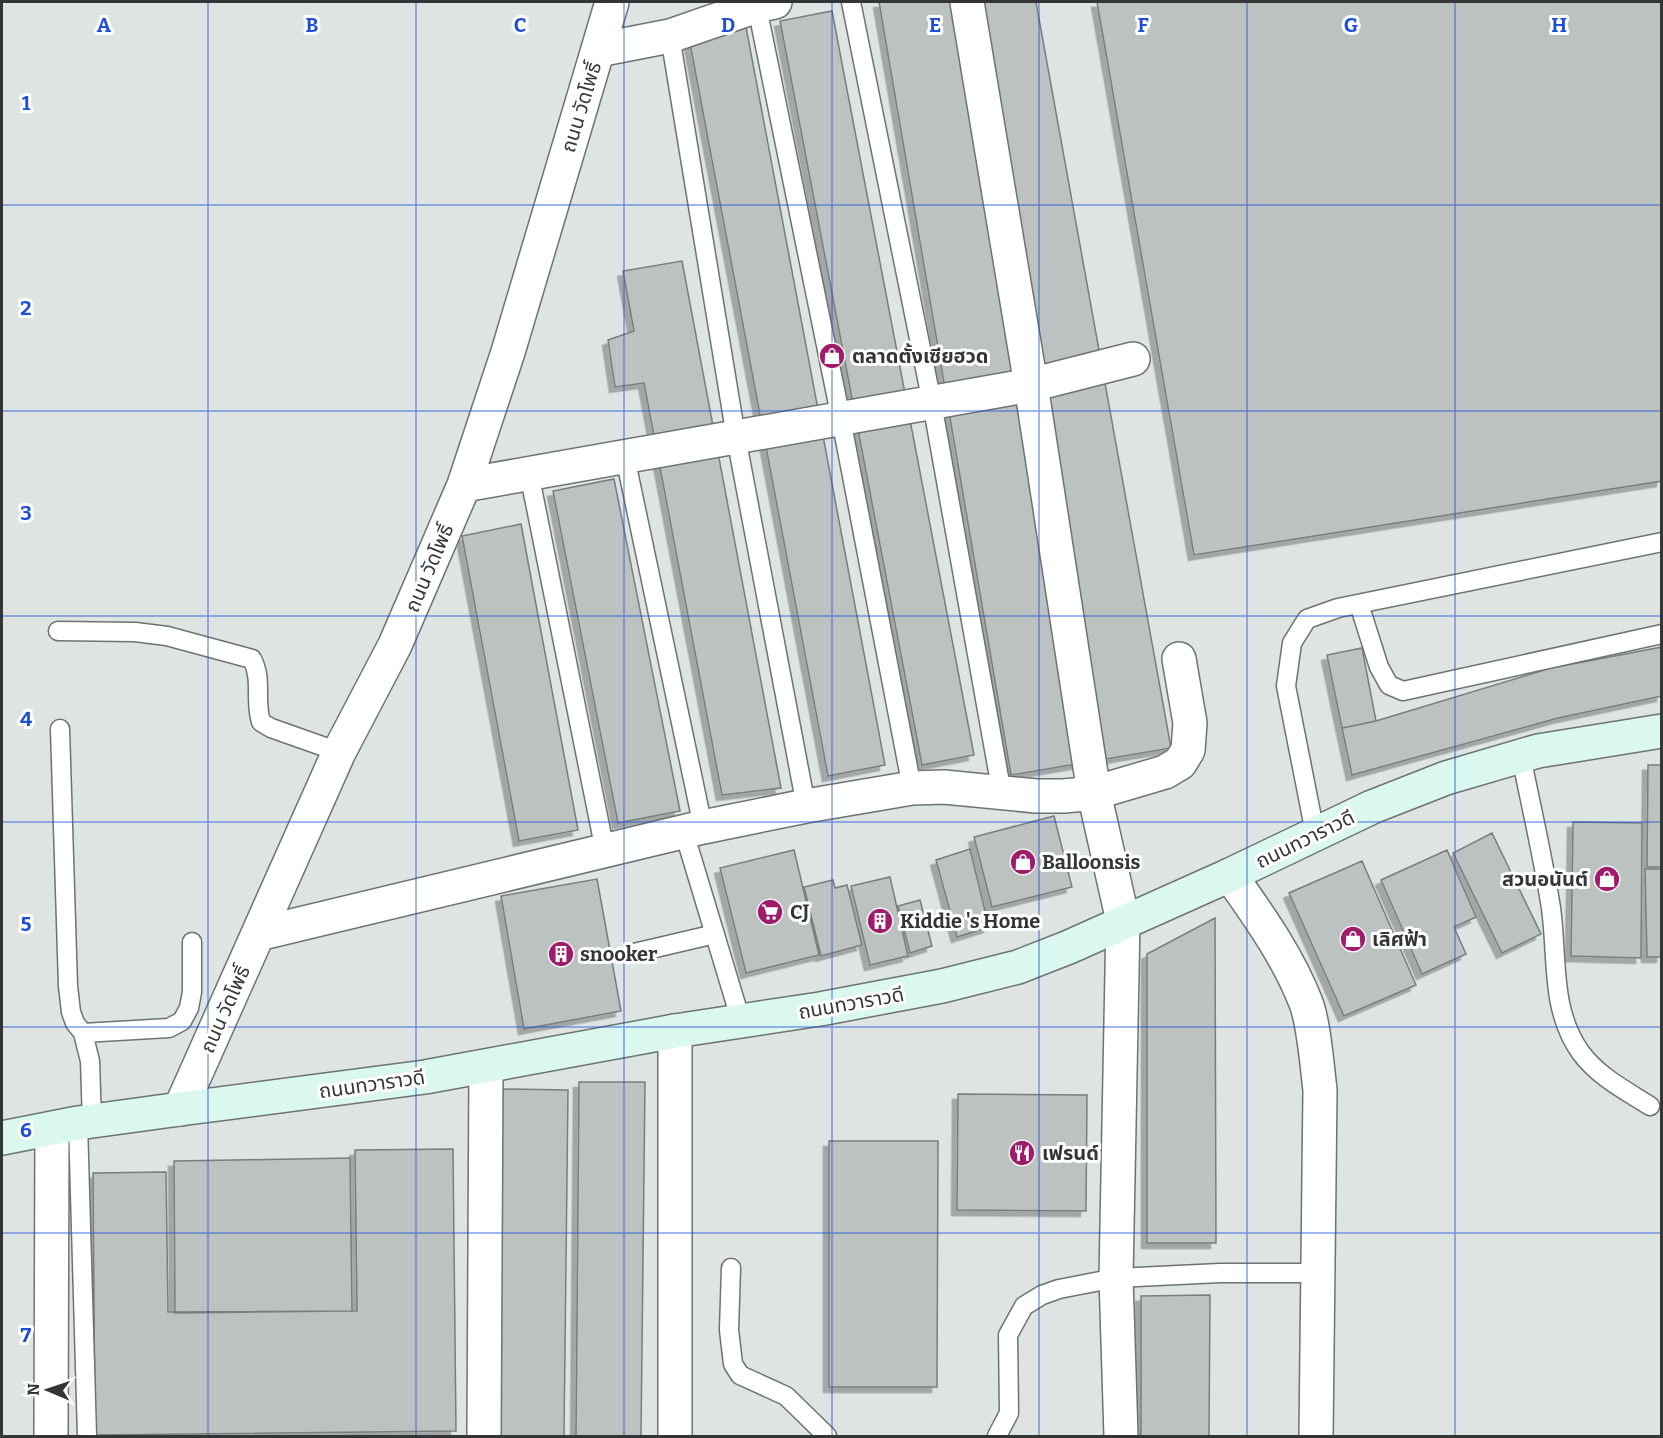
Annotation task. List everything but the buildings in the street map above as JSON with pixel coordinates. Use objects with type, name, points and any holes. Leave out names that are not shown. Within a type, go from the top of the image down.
[{"type":"street","name":"ถนน วัดโพธิ์","points":[[180,1109],[339,752],[396,645],[464,485],[508,352],[612,2]]},
{"type":"street","points":[[967,2],[1031,385],[1094,793],[1123,921],[1116,1278],[1121,1437]]},
{"type":"street","points":[[598,50],[670,36],[763,3]]},
{"type":"street","points":[[464,485],[1031,385],[1133,359]]},
{"type":"street","points":[[258,934],[693,829],[806,806],[912,788],[969,789],[1036,796],[1094,793],[1165,772],[1180,763],[1188,750],[1190,723],[1179,659]]},
{"type":"street","name":"ถนนทวาราวดี","points":[[2,1138],[180,1109],[425,1077],[675,1031],[820,1009],[942,986],[1018,967],[1069,946],[1230,875],[1372,807],[1446,778],[1521,756],[1662,731]]},
{"type":"street","points":[[1230,875],[1273,938],[1307,1004],[1320,1090],[1316,1437]]},
{"type":"street","points":[[675,1031],[675,1437]]},
{"type":"street","points":[[484,1437],[486,1067]]},
{"type":"street","points":[[51,1437],[74,1125]]},
{"type":"lane","points":[[851,2],[932,403],[1002,794]]},
{"type":"lane","points":[[763,3],[912,788]]},
{"type":"lane","points":[[670,36],[736,437],[806,806]]},
{"type":"lane","points":[[625,457],[693,829],[715,934],[741,1021]]},
{"type":"lane","points":[[529,474],[605,851]]},
{"type":"lane","points":[[1315,833],[1286,686],[1292,643],[1307,619],[1338,608],[1662,542]]},
{"type":"lane","points":[[1359,604],[1380,667],[1389,685],[1403,691],[1662,634]]},
{"type":"lane","points":[[58,631],[135,632],[167,636],[252,659],[258,671],[257,709],[261,722],[271,728],[339,752]]},
{"type":"lane","points":[[60,729],[70,1012],[82,1033],[90,1060],[74,1125],[87,1437]]},
{"type":"lane","points":[[1521,756],[1551,909],[1556,990],[1565,1025],[1581,1053],[1597,1072],[1650,1106]]},
{"type":"lane","points":[[634,953],[715,934]]},
{"type":"lane","points":[[82,1033],[169,1028],[182,1021],[189,1008],[192,992],[192,942]]},
{"type":"lane","points":[[732,1268],[729,1330],[733,1364],[741,1375],[786,1396],[826,1437]]},
{"type":"lane","points":[[997,1437],[1010,1413],[1008,1335],[1024,1306],[1042,1295],[1059,1289],[1116,1278],[1220,1273],[1318,1273]]},
{"type":"place","name":"ตลาดตั้งเซียฮวด","points":[[832,356]]},
{"type":"place","name":"Balloonsis","points":[[1023,862]]},
{"type":"place","name":"สวนอนันต์","points":[[1607,879]]},
{"type":"place","name":"CJ","points":[[770,912]]},
{"type":"place","name":"Kiddie 's Home","points":[[880,921]]},
{"type":"place","name":"เลิศฟ้า","points":[[1353,939]]},
{"type":"place","name":"snooker","points":[[561,954]]},
{"type":"place","name":"เฟรนด์","points":[[1022,1153]]}]
